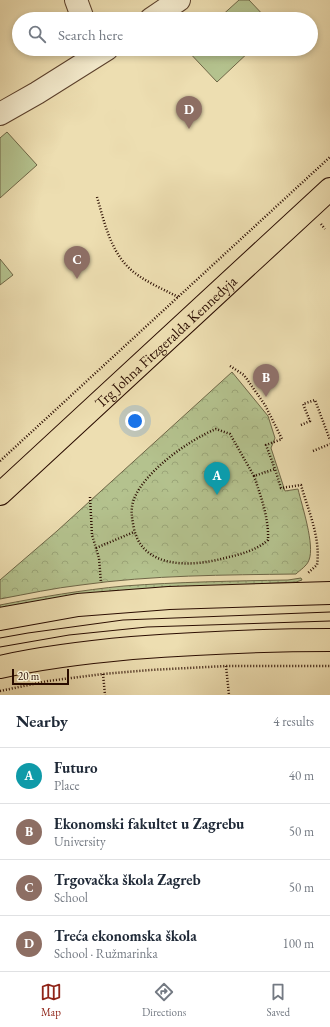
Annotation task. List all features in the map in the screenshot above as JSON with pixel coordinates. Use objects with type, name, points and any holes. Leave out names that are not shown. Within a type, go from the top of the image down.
[{"type":"main road","name":"Trg Johna Fitzgeralda Kennedyja","points":[[0,494],[330,189]]},
{"type":"main road","points":[[0,618],[78,605],[168,598],[330,593]]},
{"type":"main road","points":[[0,667],[32,660],[104,651],[167,646],[330,640]]},
{"type":"street","points":[[76,0],[80,12]]},
{"type":"street","points":[[161,12],[179,0]]},
{"type":"street","points":[[1,110],[37,93],[92,56]]},
{"type":"path","points":[[0,460],[330,156]]},
{"type":"path","points":[[97,197],[107,231],[116,250],[128,267],[146,280],[178,297]]},
{"type":"path","points":[[230,366],[244,375],[265,405],[282,439],[266,445],[281,488],[301,485],[317,538],[317,565],[306,575]]},
{"type":"path","points":[[301,425],[310,421],[303,404],[315,400],[330,440]]},
{"type":"path","points":[[216,429],[230,434],[254,476],[265,507],[268,532],[268,540],[262,545],[243,554],[214,561],[199,564],[183,564],[157,558],[144,550],[137,539],[131,515],[134,499],[144,482],[166,460],[201,435],[216,429]]},
{"type":"path","points":[[313,451],[330,444]]},
{"type":"path","points":[[254,476],[275,469]]},
{"type":"path","points":[[90,497],[91,528],[99,558],[102,586]]},
{"type":"path","points":[[96,548],[135,532]]},
{"type":"path","points":[[226,666],[229,695]]},
{"type":"path","points":[[0,691],[48,680],[103,674],[226,666],[330,666]]},
{"type":"path","points":[[103,674],[105,695]]},
{"type":"green space","points":[[239,0],[249,0],[260,12],[226,12]]},
{"type":"green space","points":[[193,56],[245,56],[217,82]]},
{"type":"green space","points":[[7,132],[37,165],[0,198],[0,138]]},
{"type":"green space","points":[[0,259],[13,275],[0,285]]},
{"type":"green space","points":[[232,372],[268,416],[275,438],[271,448],[285,491],[298,489],[307,525],[310,545],[309,560],[305,566],[296,574],[188,576],[135,579],[71,586],[0,599],[0,580],[57,531]]},
{"type":"green space","points":[[301,578],[302,580],[296,582],[113,591],[0,608],[0,605],[31,599],[124,586],[288,580]]},
{"type":"tram line","points":[[0,638],[123,620],[330,612]]},
{"type":"tram line","points":[[0,647],[69,635],[147,627],[330,621]]},
{"type":"place","name":"Treća ekonomska škola","points":[[189,129]]},
{"type":"place","name":"Trgovačka škola Zagreb","points":[[77,279]]},
{"type":"place","name":"Ekonomski fakultet u Zagrebu","points":[[266,397]]},
{"type":"place","name":"Futuro","points":[[217,495]]}]
